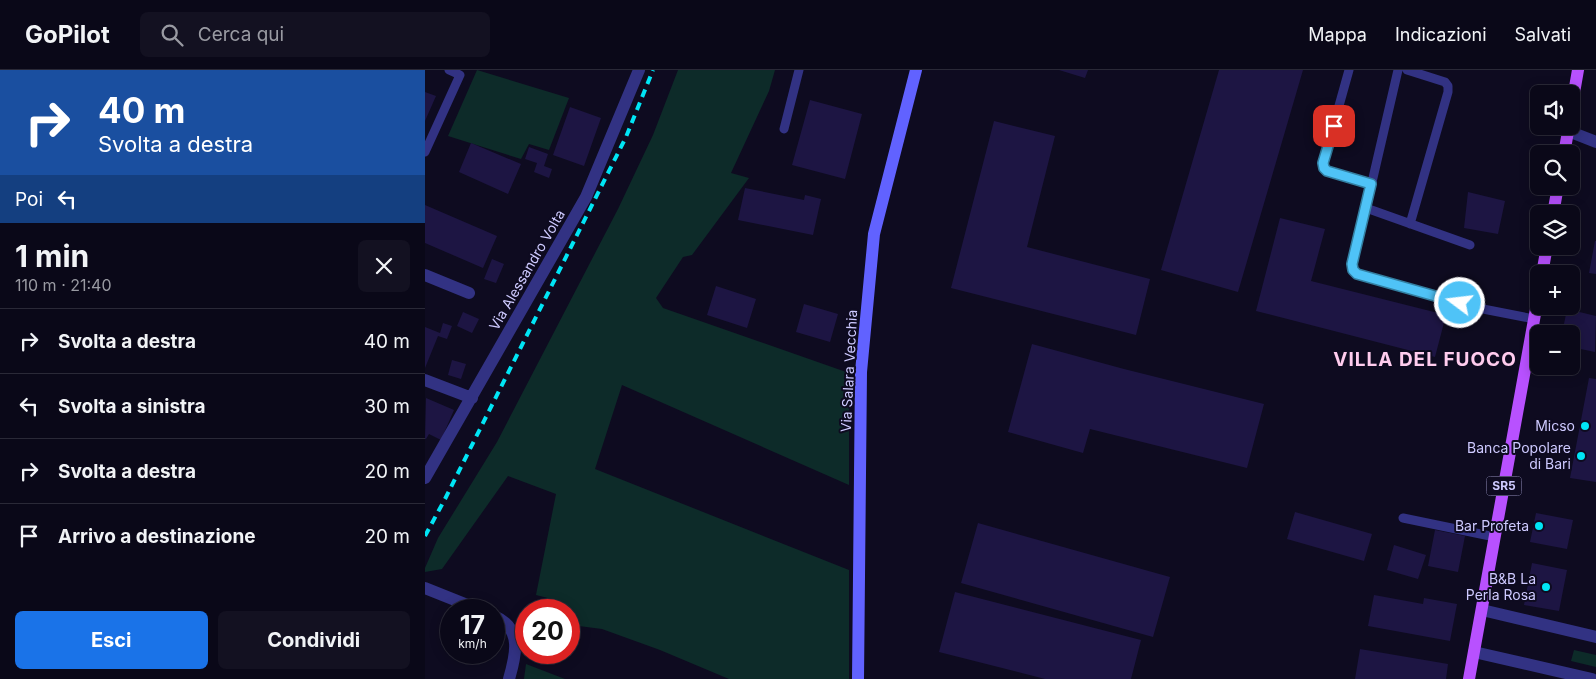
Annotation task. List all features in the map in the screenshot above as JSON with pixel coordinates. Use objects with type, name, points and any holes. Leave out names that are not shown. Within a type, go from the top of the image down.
[{"type":"main road","points":[[1575,85],[1578,70]]},
{"type":"main road","name":"SR5","points":[[1469,679],[1535,315]]},
{"type":"street","name":"Via Alessandro Volta","points":[[425,478],[586,197],[639,70]]},
{"type":"street","name":"Via Salara Vecchia","points":[[858,679],[861,372],[874,234],[916,70]]},
{"type":"street","points":[[1580,135],[1596,142]]},
{"type":"street","points":[[425,275],[469,293]]},
{"type":"street","points":[[425,380],[472,398]]},
{"type":"street","points":[[425,588],[452,599]]},
{"type":"street","points":[[1482,610],[1596,637]]},
{"type":"street","points":[[505,623],[509,626],[514,638],[516,652],[509,679]]},
{"type":"street","points":[[1475,652],[1592,679]]},
{"type":"lane","points":[[425,152],[460,75],[449,70]]},
{"type":"lane","points":[[784,129],[799,70]]},
{"type":"lane","points":[[1349,70],[1323,163],[1327,171],[1371,184]]},
{"type":"lane","points":[[1398,70],[1352,264],[1353,270],[1357,274],[1478,308],[1534,319]]},
{"type":"lane","points":[[1407,70],[1445,82],[1448,86],[1410,224]]},
{"type":"lane","points":[[1366,208],[1469,245]]},
{"type":"lane","points":[[1403,518],[1495,537]]},
{"type":"green space","points":[[477,70],[569,98],[549,150],[529,144],[521,159],[448,136]]},
{"type":"green space","points":[[678,70],[775,70],[769,91],[731,173],[749,178],[692,255],[683,257],[656,298],[663,308],[849,373],[849,485],[622,385],[595,469],[849,570],[849,679],[729,679],[660,650],[602,629],[580,626],[580,599],[552,599],[536,595],[556,494],[508,476],[442,569],[425,572],[438,538],[497,442],[618,209],[653,135]]},
{"type":"green space","points":[[1574,650],[1596,655],[1596,667],[1571,661]]},
{"type":"green space","points":[[526,664],[565,679],[524,679]]},
{"type":"building","points":[[1059,70],[1088,70],[1085,78]]},
{"type":"building","points":[[1219,70],[1303,70],[1238,292],[1161,270]]},
{"type":"building","points":[[425,92],[436,96],[425,121]]},
{"type":"building","points":[[810,100],[862,114],[845,179],[792,165]]},
{"type":"building","points":[[570,107],[601,118],[584,166],[553,155]]},
{"type":"building","points":[[994,121],[1055,136],[1027,247],[1150,279],[1136,335],[951,288]]},
{"type":"building","points":[[471,143],[521,164],[508,194],[459,172]]},
{"type":"building","points":[[529,147],[548,154],[544,166],[552,169],[549,178],[534,172],[537,163],[525,159]]},
{"type":"building","points":[[745,188],[804,200],[805,195],[821,199],[813,235],[738,220]]},
{"type":"building","points":[[1468,192],[1505,201],[1498,234],[1464,228]]},
{"type":"building","points":[[425,205],[497,236],[483,268],[425,243]]},
{"type":"building","points":[[1280,218],[1325,229],[1311,281],[1446,315],[1435,357],[1256,311]]},
{"type":"building","points":[[1596,241],[1596,274],[1589,273]]},
{"type":"building","points":[[492,259],[504,264],[496,283],[484,279]]},
{"type":"building","points":[[716,286],[756,299],[747,328],[707,315]]},
{"type":"building","points":[[804,304],[838,314],[830,342],[796,332]]},
{"type":"building","points":[[463,312],[479,319],[472,333],[457,326]]},
{"type":"building","points":[[1580,312],[1596,316],[1595,352],[1580,349],[1580,325],[1564,325],[1566,315],[1580,315]]},
{"type":"building","points":[[443,323],[452,326],[447,339],[438,336],[425,368],[425,327],[440,333]]},
{"type":"building","points":[[1032,344],[1264,404],[1247,468],[1090,429],[1083,453],[1008,432]]},
{"type":"building","points":[[452,360],[466,364],[461,379],[448,375]]},
{"type":"building","points":[[1589,378],[1596,379],[1596,482],[1570,478]]},
{"type":"building","points":[[426,398],[454,410],[441,440],[429,434],[425,439]]},
{"type":"building","points":[[1295,512],[1372,534],[1364,561],[1287,539]]},
{"type":"building","points":[[1536,513],[1573,520],[1567,549],[1530,542]]},
{"type":"building","points":[[978,523],[1170,577],[1153,637],[961,583]]},
{"type":"building","points":[[1435,530],[1465,536],[1458,572],[1428,566]]},
{"type":"building","points":[[1394,545],[1426,555],[1418,579],[1387,570]]},
{"type":"building","name":"B&B La Perla Rosa","points":[[1532,563],[1567,570],[1559,611],[1524,605]]},
{"type":"building","points":[[955,592],[1141,640],[1131,679],[1045,679],[939,652]]},
{"type":"building","points":[[1374,595],[1423,604],[1424,598],[1457,604],[1450,641],[1368,626]]},
{"type":"building","points":[[1360,649],[1448,664],[1446,679],[1355,679]]},
{"type":"railway","points":[[425,536],[626,137],[653,70]]},
{"type":"place","name":"Micso","points":[[1585,426]]},
{"type":"place","name":"Banca Popolare di Bari","points":[[1581,456]]},
{"type":"place","name":"Bar Profeta","points":[[1539,526]]},
{"type":"place","name":"B&B La Perla Rosa","points":[[1546,587]]},
{"type":"district","name":"VILLA DEL FUOCO","points":[[1425,359]]},
{"type":"route","points":[[1334,126],[1323,163],[1324,168],[1327,171],[1371,184],[1352,264],[1353,270],[1357,274],[1460,303]]}]
